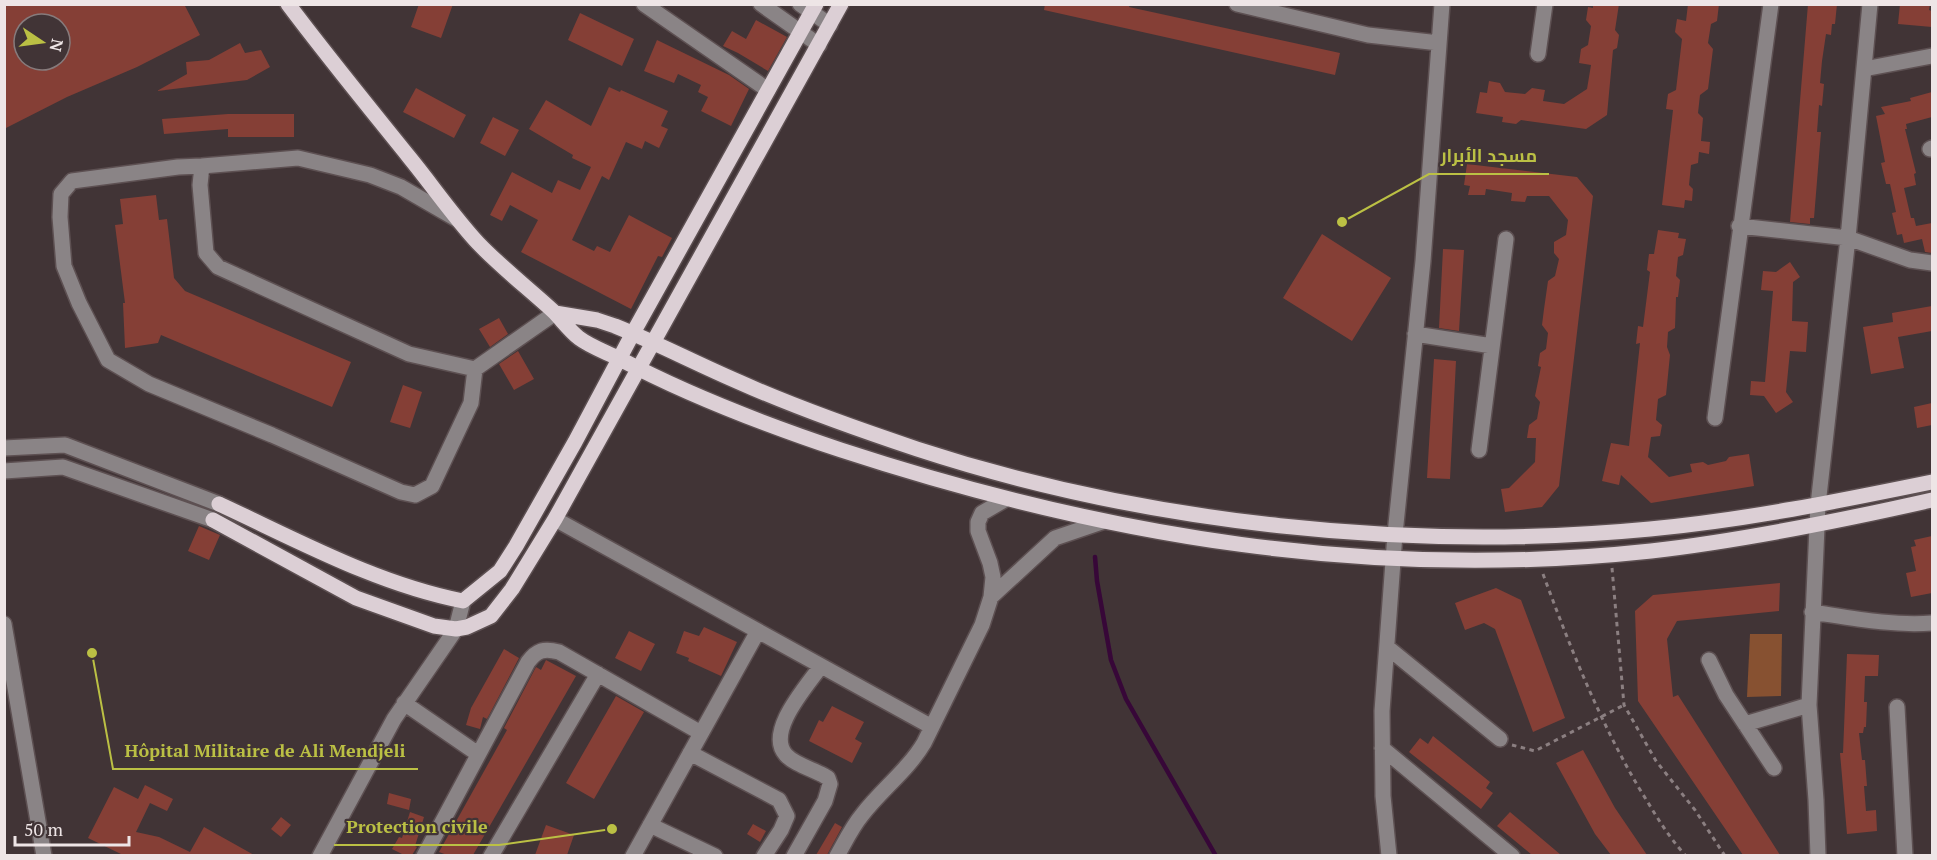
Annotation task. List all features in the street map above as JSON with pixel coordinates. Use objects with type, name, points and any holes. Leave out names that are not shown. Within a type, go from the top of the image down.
[{"type":"main road","points":[[288,4],[460,222],[502,267],[555,313],[574,334],[637,369],[727,408],[819,443],[912,473],[1006,500],[1102,522],[1285,551],[1393,559],[1537,559],[1611,554],[1733,540],[1817,526],[1932,500]]},
{"type":"main road","points":[[213,520],[356,598],[434,626],[456,629],[467,627],[491,615],[512,589],[555,519],[841,4]]},
{"type":"main road","points":[[219,504],[356,568],[405,586],[463,601],[500,571],[575,442],[800,32],[809,7]]},
{"type":"main road","points":[[555,313],[597,320],[633,333],[740,383],[829,419],[921,450],[1014,477],[1108,499],[1203,515],[1299,527],[1395,534],[1480,536],[1650,529],[1734,519],[1932,482]]},
{"type":"street","points":[[644,4],[768,90]]},
{"type":"street","points":[[760,4],[819,45]]},
{"type":"street","points":[[1237,4],[1368,35],[1439,43]]},
{"type":"street","points":[[1389,855],[1383,796],[1382,711],[1397,509],[1423,261],[1442,4]]},
{"type":"street","points":[[1538,54],[1545,4]]},
{"type":"street","points":[[1715,418],[1739,226],[1771,4]]},
{"type":"street","points":[[1818,855],[1809,705],[1818,505],[1848,238],[1870,4]]},
{"type":"street","points":[[809,7],[830,25]]},
{"type":"street","points":[[1864,69],[1932,56]]},
{"type":"street","points":[[460,222],[390,183],[370,175],[298,158],[178,167],[72,181],[61,194],[60,217],[64,266],[79,303],[108,360],[149,384],[401,492],[415,495],[432,486],[471,403],[475,369]]},
{"type":"street","points":[[202,166],[200,185],[206,253],[218,267],[409,354],[475,369],[555,313]]},
{"type":"street","points":[[1739,226],[1848,238],[1910,260],[1932,262]]},
{"type":"street","points":[[1479,450],[1506,239]]},
{"type":"street","points":[[1415,334],[1492,346]]},
{"type":"street","points":[[4,448],[65,445],[219,504]]},
{"type":"street","points":[[4,471],[63,467],[213,520]]},
{"type":"street","points":[[837,855],[861,816],[904,768],[916,758],[982,625],[991,597],[993,577],[978,531],[978,522],[982,513],[1006,500]]},
{"type":"street","points":[[555,519],[932,728]]},
{"type":"street","points":[[991,597],[1055,538],[1102,522]]},
{"type":"street","points":[[320,855],[404,703],[456,629],[463,601]]},
{"type":"street","points":[[1812,612],[1880,622],[1932,623]]},
{"type":"street","points":[[4,624],[44,855]]},
{"type":"street","points":[[633,855],[758,631]]},
{"type":"street","points":[[1387,647],[1500,739]]},
{"type":"street","points":[[424,855],[528,662],[536,652],[546,649],[558,651],[701,733]]},
{"type":"street","points":[[1710,660],[1726,695],[1774,768]]},
{"type":"street","points":[[794,855],[825,801],[830,784],[828,778],[787,756],[779,745],[780,733],[790,710],[821,666]]},
{"type":"street","points":[[491,855],[598,674]]},
{"type":"street","points":[[404,703],[478,754]]},
{"type":"street","points":[[1745,724],[1809,705]]},
{"type":"street","points":[[1897,707],[1905,855]]},
{"type":"street","points":[[1382,748],[1512,855]]},
{"type":"street","points":[[690,753],[779,800],[787,816],[781,830],[764,855]]},
{"type":"street","points":[[650,825],[714,855]]},
{"type":"path","points":[[1611,554],[1624,705],[1656,761],[1695,810],[1725,855]]},
{"type":"path","points":[[1537,559],[1564,632],[1617,750],[1667,835],[1686,855]]},
{"type":"path","points":[[1500,739],[1535,751],[1624,705]]},
{"type":"shaded area","points":[[1750,634],[1782,634],[1781,696],[1747,697]]},
{"type":"building","points":[[4,4],[184,4],[200,35],[137,67],[67,97],[4,129]]},
{"type":"building","points":[[419,4],[453,4],[441,38],[411,27]]},
{"type":"building","points":[[1045,4],[1130,4],[1129,7],[1340,53],[1335,75],[1044,10]]},
{"type":"building","points":[[1593,4],[1619,4],[1615,30],[1619,35],[1617,48],[1613,50],[1607,115],[1586,129],[1521,120],[1516,124],[1502,122],[1503,117],[1476,113],[1480,92],[1487,93],[1489,81],[1500,83],[1505,92],[1525,94],[1532,88],[1545,90],[1543,101],[1564,104],[1587,89],[1591,65],[1579,63],[1581,49],[1588,45],[1591,26],[1586,20],[1588,7],[1593,8]]},
{"type":"building","points":[[1688,4],[1719,4],[1717,21],[1711,24],[1708,43],[1713,49],[1708,89],[1700,95],[1698,113],[1703,118],[1701,141],[1710,142],[1709,154],[1699,152],[1698,163],[1691,165],[1689,185],[1693,189],[1692,201],[1685,200],[1684,208],[1662,205],[1673,110],[1666,109],[1668,94],[1676,90],[1682,39],[1675,32],[1677,19],[1686,21]]},
{"type":"building","points":[[1808,4],[1837,4],[1835,24],[1832,24],[1831,35],[1826,34],[1822,61],[1820,83],[1824,84],[1822,106],[1819,105],[1817,132],[1821,132],[1814,218],[1810,218],[1810,224],[1790,222]]},
{"type":"building","points":[[1900,4],[1930,4],[1932,27],[1898,24]]},
{"type":"building","points":[[580,13],[634,39],[622,66],[568,40]]},
{"type":"building","points":[[756,20],[787,37],[768,71],[723,46],[732,31],[746,39]]},
{"type":"building","points":[[657,40],[729,75],[749,89],[731,126],[701,111],[708,97],[698,92],[701,85],[678,74],[674,83],[644,71]]},
{"type":"building","points":[[240,43],[245,53],[261,50],[270,67],[247,80],[157,91],[187,74],[186,62],[209,60]]},
{"type":"building","points":[[609,87],[668,111],[661,126],[668,129],[659,148],[645,141],[642,149],[626,142],[609,180],[602,176],[572,240],[594,251],[597,246],[610,252],[629,215],[672,238],[662,257],[658,256],[631,309],[521,252],[538,220],[510,205],[502,221],[490,215],[512,172],[552,193],[558,180],[580,190],[591,167],[572,158],[573,155],[529,129],[546,100],[591,126]]},
{"type":"building","points":[[416,88],[466,115],[454,138],[403,112]]},
{"type":"building","points":[[1932,92],[1932,117],[1906,124],[1907,129],[1905,129],[1916,173],[1914,174],[1916,185],[1904,188],[1911,218],[1914,218],[1916,226],[1932,223],[1932,253],[1925,252],[1922,239],[1904,243],[1902,234],[1897,235],[1892,213],[1896,212],[1890,184],[1886,184],[1881,163],[1885,162],[1876,116],[1885,114],[1881,107],[1911,101],[1910,98]]},
{"type":"building","points":[[228,114],[294,114],[294,137],[228,137],[228,129],[164,134],[162,119]]},
{"type":"building","points":[[493,117],[519,130],[505,156],[480,143]]},
{"type":"building","points":[[1467,164],[1577,177],[1593,196],[1559,486],[1542,507],[1505,512],[1501,489],[1509,488],[1535,462],[1536,438],[1527,438],[1529,425],[1537,419],[1540,402],[1535,396],[1541,367],[1538,366],[1540,353],[1546,349],[1548,333],[1542,325],[1544,309],[1548,281],[1555,276],[1559,259],[1554,253],[1554,242],[1566,235],[1568,220],[1549,196],[1527,196],[1525,202],[1511,201],[1512,193],[1486,189],[1485,195],[1468,195],[1470,186],[1464,185]]},
{"type":"building","points":[[156,195],[159,220],[167,219],[174,278],[185,291],[351,362],[332,407],[161,335],[158,343],[125,348],[123,303],[125,303],[115,225],[123,224],[120,199]]},
{"type":"building","points":[[1658,230],[1679,233],[1678,238],[1686,239],[1683,255],[1678,257],[1676,276],[1680,280],[1678,297],[1676,297],[1675,328],[1668,332],[1667,347],[1670,355],[1666,395],[1658,399],[1656,420],[1662,425],[1660,436],[1651,437],[1648,457],[1669,477],[1692,472],[1690,464],[1703,462],[1708,465],[1726,461],[1729,457],[1749,454],[1754,486],[1651,503],[1621,475],[1619,485],[1602,481],[1611,443],[1629,446],[1640,343],[1636,344],[1638,326],[1643,327],[1650,272],[1647,270],[1649,254],[1654,254]]},
{"type":"building","points":[[1322,234],[1391,278],[1352,341],[1283,298]]},
{"type":"building","points":[[1443,249],[1464,250],[1459,331],[1439,328]]},
{"type":"building","points":[[1790,262],[1800,277],[1793,282],[1792,321],[1808,322],[1806,352],[1790,351],[1786,392],[1793,402],[1776,413],[1764,396],[1750,395],[1751,381],[1765,382],[1773,291],[1761,290],[1763,271],[1776,272]]},
{"type":"building","points":[[1932,306],[1932,331],[1898,337],[1904,368],[1871,374],[1863,327],[1893,322],[1892,313]]},
{"type":"building","points":[[499,318],[508,334],[490,347],[479,329]]},
{"type":"building","points":[[518,351],[534,379],[514,390],[499,364]]},
{"type":"building","points":[[1434,359],[1456,361],[1450,479],[1427,478]]},
{"type":"building","points":[[403,385],[422,392],[410,428],[390,422]]},
{"type":"building","points":[[1932,403],[1932,425],[1917,428],[1914,407]]},
{"type":"building","points":[[199,526],[220,535],[209,560],[188,551]]},
{"type":"building","points":[[1932,536],[1932,593],[1911,597],[1906,573],[1916,571],[1911,547],[1916,546],[1914,540]]},
{"type":"building","points":[[1780,583],[1779,611],[1677,621],[1667,639],[1673,697],[1678,695],[1780,855],[1743,855],[1638,701],[1635,611],[1653,595]]},
{"type":"building","points":[[1496,588],[1521,600],[1565,718],[1533,732],[1495,629],[1484,623],[1465,630],[1455,603]]},
{"type":"building","points":[[704,627],[737,642],[721,676],[676,653],[684,631],[699,636]]},
{"type":"building","points":[[629,631],[655,644],[641,671],[615,658]]},
{"type":"building","points":[[504,649],[519,658],[487,719],[483,717],[480,729],[466,725],[471,708]]},
{"type":"building","points":[[1847,654],[1879,655],[1878,676],[1865,676],[1866,727],[1863,733],[1859,733],[1862,760],[1865,760],[1866,811],[1876,810],[1877,831],[1847,834],[1840,753],[1843,753]]},
{"type":"building","points":[[546,660],[576,676],[473,855],[447,855],[439,852],[507,730],[504,728],[536,667],[541,670]]},
{"type":"building","points":[[616,696],[644,712],[594,799],[566,783]]},
{"type":"building","points":[[832,706],[864,722],[855,739],[862,743],[852,763],[809,741],[819,720],[823,722]]},
{"type":"building","points":[[1433,736],[1490,782],[1486,788],[1493,793],[1481,809],[1409,752],[1420,738],[1428,744]]},
{"type":"building","points":[[1583,750],[1615,808],[1647,855],[1611,855],[1595,834],[1556,763]]},
{"type":"building","points":[[145,785],[173,799],[167,811],[150,803],[136,832],[159,837],[190,852],[204,827],[254,855],[123,855],[88,838],[114,787],[138,799]]},
{"type":"building","points":[[389,793],[411,799],[409,810],[387,804]]},
{"type":"building","points":[[410,812],[424,817],[415,846],[417,847],[412,855],[404,855],[392,849],[399,837],[402,838]]},
{"type":"building","points":[[1510,812],[1561,855],[1532,855],[1497,826]]},
{"type":"building","points":[[281,817],[291,825],[281,837],[271,829]]},
{"type":"building","points":[[835,823],[842,827],[827,855],[816,855]]},
{"type":"building","points":[[753,824],[766,831],[760,842],[747,834]]},
{"type":"building","points":[[546,825],[574,835],[567,855],[535,855]]},
{"type":"waterway","points":[[1095,557],[1111,660],[1126,699],[1216,856]]},
{"type":"place","name":"مسجد الأبرار","points":[[1342,222]]},
{"type":"place","name":"Hôpital Militaire de Ali Mendjeli","points":[[92,653]]},
{"type":"place","name":"Protection civile","points":[[612,829]]}]
